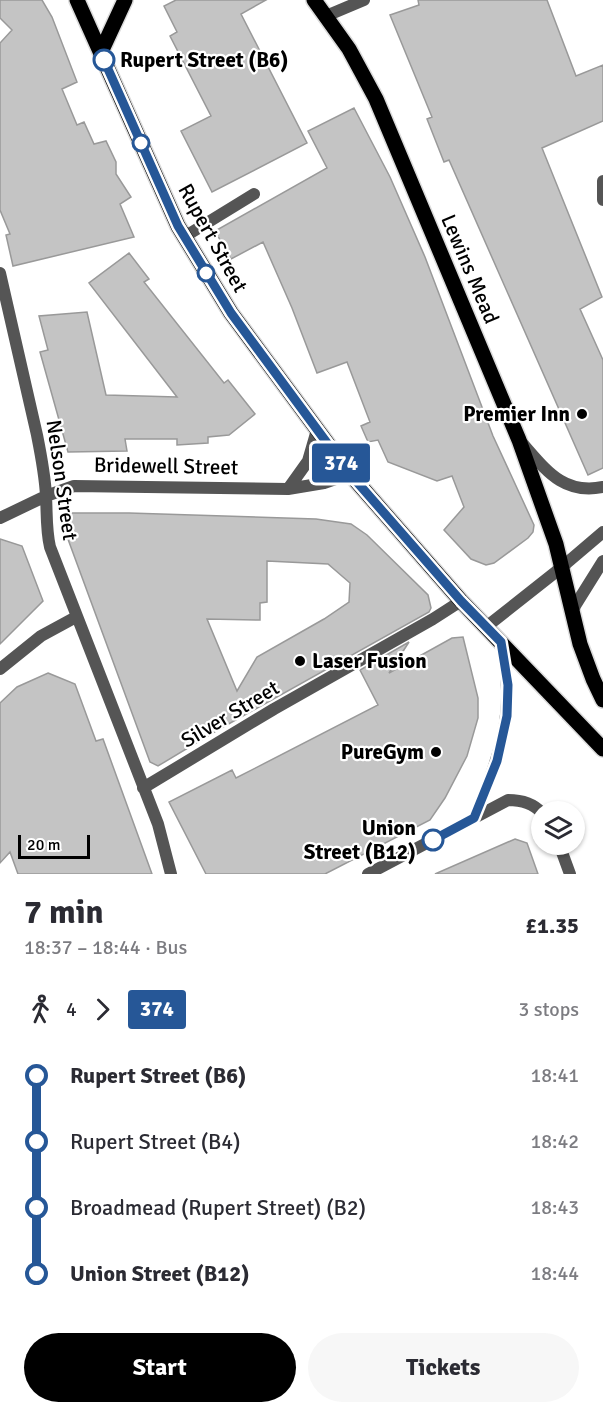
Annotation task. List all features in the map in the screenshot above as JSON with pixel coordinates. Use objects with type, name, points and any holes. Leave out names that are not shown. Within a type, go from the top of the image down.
[{"type":"main road","name":"Rupert Street","points":[[77,0],[184,237],[231,313],[350,474]]},
{"type":"main road","points":[[101,52],[126,0]]},
{"type":"main road","name":"Lewins Mead","points":[[314,0],[350,49],[376,99],[519,440],[551,528],[580,644],[592,679],[603,700]]},
{"type":"main road","points":[[350,474],[461,601],[603,749]]},
{"type":"street","points":[[326,16],[364,0]]},
{"type":"street","points":[[603,181],[603,199]]},
{"type":"street","points":[[184,237],[254,194]]},
{"type":"street","name":"Nelson Street","points":[[0,273],[37,435],[46,496],[46,528],[50,547],[158,824],[171,874]]},
{"type":"street","points":[[288,489],[308,461],[317,430]]},
{"type":"street","points":[[519,440],[550,475],[566,485],[585,489],[603,488]]},
{"type":"street","name":"Bridewell Street","points":[[0,518],[46,496],[74,486],[288,489],[324,483],[350,474]]},
{"type":"street","points":[[486,627],[562,567],[603,531]]},
{"type":"street","points":[[573,609],[603,561]]},
{"type":"street","name":"Silver Street","points":[[143,788],[461,601]]},
{"type":"street","points":[[0,669],[41,636],[76,617]]},
{"type":"street","points":[[474,818],[497,761],[507,716],[508,685],[501,642]]},
{"type":"street","points":[[368,874],[508,800],[520,800],[531,805]]},
{"type":"street","points":[[563,855],[570,874]]},
{"type":"building","points":[[0,0],[42,0],[52,17],[77,82],[62,89],[77,125],[84,122],[94,144],[106,141],[116,162],[116,174],[131,197],[120,204],[134,237],[13,266],[6,235],[10,234],[0,210],[0,43],[12,30],[0,18]]},
{"type":"building","points":[[176,0],[266,0],[241,14],[307,143],[212,192],[181,131],[211,116],[170,36],[177,32],[164,6]]},
{"type":"building","points":[[418,0],[547,0],[576,76],[603,65],[603,121],[542,148],[602,297],[580,309],[603,360],[603,468],[588,475],[449,160],[444,162],[427,119],[432,117],[390,15],[419,5]]},
{"type":"building","points":[[354,108],[390,177],[425,257],[493,436],[534,525],[533,532],[528,538],[494,563],[486,565],[471,559],[444,530],[464,507],[452,476],[437,481],[388,462],[378,440],[368,442],[361,426],[370,422],[347,362],[317,373],[263,242],[231,259],[215,231],[327,168],[308,131]]},
{"type":"building","points":[[129,253],[149,279],[144,282],[224,383],[228,380],[255,414],[229,435],[208,437],[208,443],[177,445],[177,439],[125,439],[127,451],[68,452],[40,352],[48,350],[39,316],[87,312],[106,395],[177,397],[89,283]]},
{"type":"building","points":[[71,513],[129,513],[316,519],[351,524],[367,535],[428,595],[431,608],[429,612],[158,766],[150,762],[65,531],[65,521]],"holes":[[[267,561],[328,564],[350,583],[349,602],[257,657],[237,691],[207,619],[260,620],[260,603],[267,602]]]},
{"type":"building","points":[[0,539],[22,546],[43,601],[0,644]]},
{"type":"building","points":[[463,637],[478,698],[478,718],[467,756],[445,798],[430,820],[325,874],[206,874],[169,802],[232,770],[236,778],[378,705],[360,670],[409,642],[389,673],[452,638]]},
{"type":"building","points":[[48,673],[75,684],[96,741],[103,739],[152,874],[18,874],[10,852],[0,863],[0,703],[17,687]]},
{"type":"building","points":[[515,839],[527,843],[538,874],[435,874]]},
{"type":"bus line","name":"374","points":[[104,60],[178,226],[231,313],[350,474],[461,601],[501,642],[508,685],[507,716],[497,761],[474,818],[433,840]]},
{"type":"place","name":"Rupert Street (B6)","points":[[104,60]]},
{"type":"place","name":"Premier Inn","points":[[582,414]]},
{"type":"place","name":"Laser Fusion","points":[[300,661]]},
{"type":"place","name":"PureGym","points":[[436,752]]},
{"type":"place","name":"Union Street (B12)","points":[[433,840]]}]
